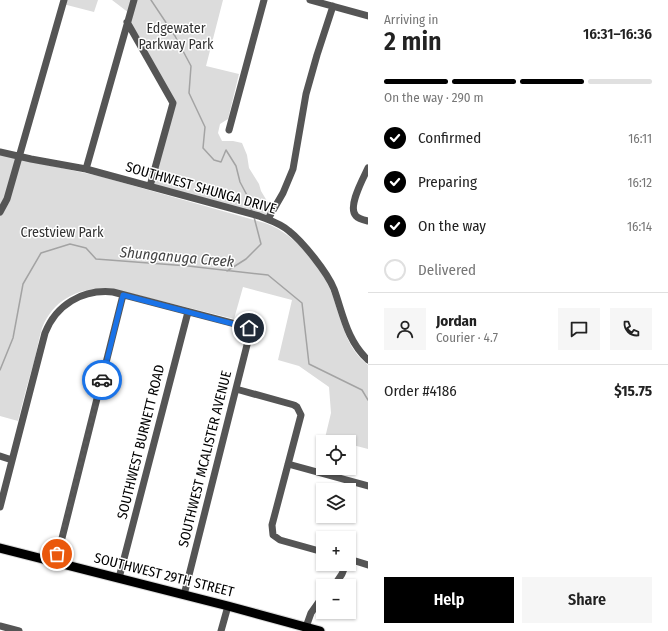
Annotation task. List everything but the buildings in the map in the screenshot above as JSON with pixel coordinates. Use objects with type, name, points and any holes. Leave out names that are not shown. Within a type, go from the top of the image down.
[{"type":"main road","name":"SOUTHWEST 29TH STREET","points":[[0,548],[228,606],[296,628],[306,627],[320,631]]},
{"type":"street","points":[[0,212],[19,157],[64,0]]},
{"type":"street","points":[[86,169],[134,0]]},
{"type":"street","points":[[229,130],[264,0]]},
{"type":"street","points":[[310,0],[368,16]]},
{"type":"street","points":[[268,219],[284,194],[293,169],[306,94],[333,6]]},
{"type":"street","points":[[127,22],[173,103],[150,186]]},
{"type":"street","name":"SOUTHWEST SHUNGA DRIVE","points":[[0,152],[19,157],[86,169],[150,186],[268,219],[290,231],[316,262],[333,287],[350,338],[368,360]]},
{"type":"street","points":[[368,168],[353,203],[353,211],[358,217],[368,221]]},
{"type":"street","points":[[0,507],[45,333],[55,315],[68,302],[86,294],[96,292],[107,292],[123,295],[188,312]]},
{"type":"street","points":[[56,562],[123,295]]},
{"type":"street","name":"SOUTHWEST MCALISTER AVENUE","points":[[184,595],[250,330],[247,327],[188,312]]},
{"type":"street","name":"SOUTHWEST BURNETT ROAD","points":[[119,578],[188,312]]},
{"type":"street","points":[[236,389],[294,405],[300,411],[272,525],[273,535],[280,540],[316,550]]},
{"type":"street","points":[[0,456],[12,460]]},
{"type":"street","points":[[288,464],[368,486]]},
{"type":"street","points":[[356,561],[368,565]]},
{"type":"street","points":[[221,631],[228,606]]},
{"type":"street","points":[[306,627],[311,613],[316,606]]},
{"type":"street","points":[[0,626],[19,631]]},
{"type":"green space","points":[[64,0],[98,0],[94,12],[63,4]]},
{"type":"green space","name":"Edgewater Parkway Park","points":[[112,0],[223,0],[206,66],[239,74],[228,119],[220,124],[218,133],[222,141],[242,143],[247,155],[249,168],[259,184],[261,191],[274,210],[268,219],[150,186],[173,103],[127,22],[129,13]]},
{"type":"green space","name":"Crestview Park","points":[[0,155],[99,176],[265,223],[284,232],[308,254],[321,272],[331,292],[343,328],[352,348],[368,365],[368,449],[356,446],[356,435],[326,435],[331,413],[329,387],[299,366],[278,360],[292,300],[243,287],[234,319],[117,290],[94,289],[72,295],[55,308],[48,317],[42,328],[18,421],[0,416]]},
{"type":"waterway","points":[[151,0],[175,36],[191,66],[189,93],[205,127],[203,148],[214,160],[221,162],[226,150],[236,166],[240,182],[249,199],[252,212]]},
{"type":"waterway","points":[[227,271],[246,259],[261,244],[254,217]]},
{"type":"waterway","name":"Shunganuga Creek","points":[[0,370],[13,338],[23,284],[41,253],[70,244],[86,248],[96,259],[188,266],[268,275],[302,303],[309,364],[362,390],[368,400]]},
{"type":"way so far","points":[[57,554],[102,380]]},
{"type":"route","points":[[102,380],[123,295],[249,328]]}]
